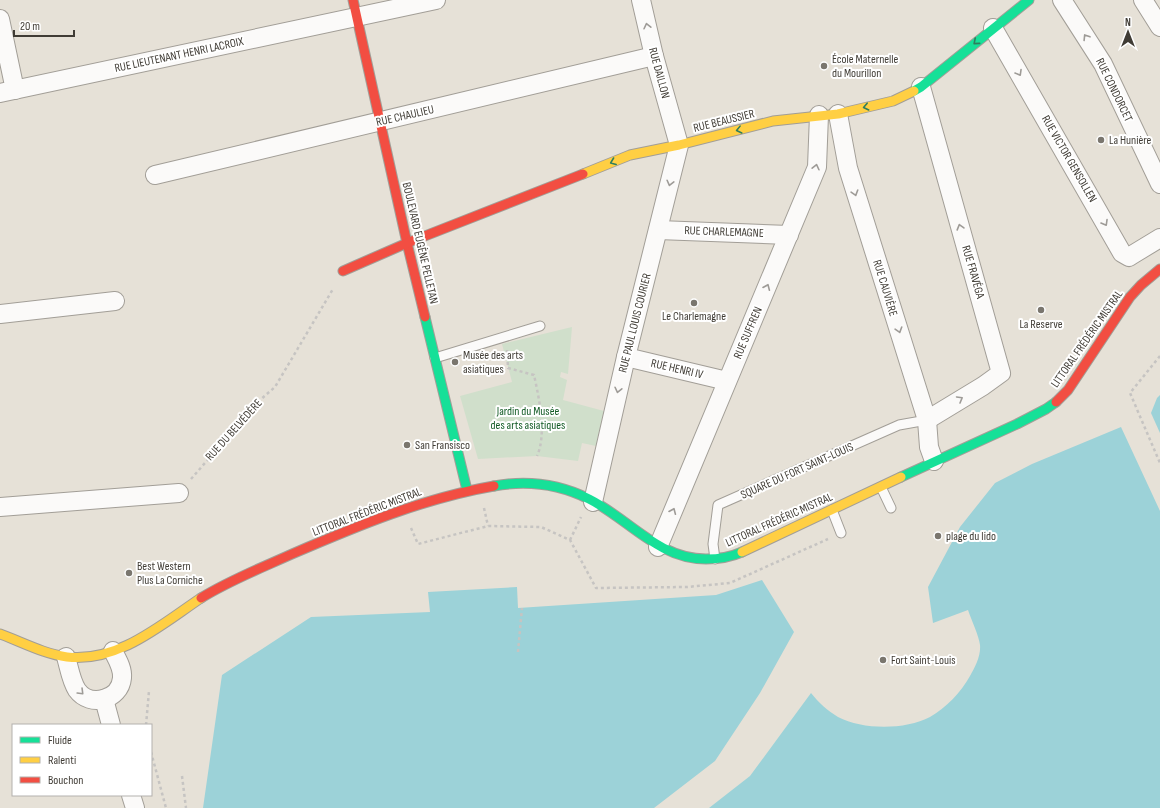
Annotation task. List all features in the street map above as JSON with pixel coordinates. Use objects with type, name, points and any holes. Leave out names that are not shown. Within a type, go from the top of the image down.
[{"type":"main road","name":"RUE BEAUSSIER","points":[[407,243],[630,155],[679,145],[773,121],[838,114],[893,101],[921,87],[1029,0]]},
{"type":"main road","name":"BOULEVARD EUGÈNE PELLETAN","points":[[355,8],[407,243],[467,490]]},
{"type":"main road","points":[[343,271],[407,243]]},
{"type":"main road","name":"LITTORAL FRÉDÉRIC MISTRAL","points":[[0,634],[66,657],[87,657],[113,651],[136,642],[204,596],[228,583],[386,516],[467,490],[494,485],[529,483],[561,488],[590,501],[617,516],[658,547],[688,558],[697,560],[715,560],[736,554],[934,461],[1017,424],[1055,403],[1070,386],[1130,297],[1141,285],[1160,269]]},
{"type":"street","name":"RUE LIEUTENANT HENRI LACROIX","points":[[7,92],[355,8],[436,0]]},
{"type":"street","name":"RUE DAILLON","points":[[641,0],[654,56],[679,145]]},
{"type":"street","name":"RUE CONDORCET","points":[[1062,0],[1103,64],[1160,184]]},
{"type":"street","points":[[1143,0],[1160,27]]},
{"type":"street","points":[[0,19],[7,92]]},
{"type":"street","name":"RUE VICTOR GENSOLLEN","points":[[993,28],[1122,253],[1129,257],[1160,238]]},
{"type":"street","name":"RUE CHAULIEU","points":[[155,175],[654,56]]},
{"type":"street","name":"RUE FRAVÉGA","points":[[921,87],[1001,372],[983,386],[927,420]]},
{"type":"street","name":"RUE CAUVIÈRE","points":[[838,114],[848,168],[927,420],[929,447],[934,461]]},
{"type":"street","name":"RUE SUFFREN","points":[[658,547],[817,167],[819,115]]},
{"type":"street","name":"RUE PAUL LOUIS COURIER","points":[[590,501],[679,145]]},
{"type":"street","name":"RUE CHARLEMAGNE","points":[[658,230],[789,235]]},
{"type":"street","points":[[0,314],[115,301]]},
{"type":"street","name":"RUE HENRI IV","points":[[626,357],[727,381]]},
{"type":"street","points":[[0,507],[178,493]]},
{"type":"street","points":[[66,657],[74,684],[78,691],[83,696],[90,699],[104,699],[116,692],[122,677],[121,668],[113,651]]},
{"type":"street","points":[[104,699],[111,724]]},
{"type":"street","points":[[131,796],[135,808]]},
{"type":"lane","points":[[435,358],[540,326]]},
{"type":"lane","name":"SQUARE DU FORT SAINT-LOUIS","points":[[715,560],[713,544],[718,505],[899,425],[927,420]]},
{"type":"lane","points":[[881,487],[891,508]]},
{"type":"lane","points":[[832,510],[841,533]]},
{"type":"path","name":"RUE DU BELVÉDÈRE","points":[[178,493],[260,400],[275,387],[343,271]]},
{"type":"path","points":[[1160,356],[1130,393],[1160,462]]},
{"type":"path","points":[[508,368],[534,375],[541,407],[541,448],[537,456]]},
{"type":"path","points":[[570,540],[590,501]]},
{"type":"path","points":[[418,544],[488,526],[541,527],[570,540],[596,588],[687,587],[730,583],[841,533]]},
{"type":"path","points":[[518,652],[522,608]]},
{"type":"path","points":[[146,724],[149,691]]},
{"type":"path","points":[[152,756],[166,808]]},
{"type":"path","points":[[182,776],[186,808]]},
{"type":"green space","name":"Jardin du Musée des arts asiatiques","points":[[572,327],[568,374],[561,372],[560,377],[567,380],[563,400],[604,411],[596,446],[582,443],[578,461],[537,456],[478,459],[460,396],[512,382],[502,344]]},
{"type":"water","points":[[1160,395],[1160,433],[1151,413],[1157,398]]},
{"type":"water","points":[[1121,427],[1160,511],[1160,808],[709,808],[750,776],[811,693],[823,706],[838,717],[859,724],[884,727],[909,724],[930,717],[958,694],[970,676],[980,653],[978,637],[968,610],[933,623],[928,587],[960,527],[995,483],[1032,464]]},
{"type":"water","points":[[762,580],[794,632],[760,693],[715,761],[654,808],[203,808],[222,675],[311,617],[430,612],[428,592],[517,587],[518,608],[716,595]]},
{"type":"traffic: fast","points":[[914,91],[921,87],[1029,0]]},
{"type":"traffic: fast","points":[[425,317],[467,490]]},
{"type":"traffic: fast","points":[[901,477],[1017,424],[1056,402]]},
{"type":"traffic: fast","points":[[494,486],[519,483],[543,485],[578,494],[604,507],[658,545],[689,557],[715,559],[742,552]]},
{"type":"traffic: slow","points":[[583,174],[630,155],[679,145],[773,121],[838,114],[893,101],[914,91]]},
{"type":"traffic: slow","points":[[742,552],[901,477]]},
{"type":"traffic: slow","points":[[0,634],[50,653],[67,657],[86,657],[104,654],[122,648],[138,640],[201,598]]},
{"type":"traffic: jam","points":[[353,0],[425,317]]},
{"type":"traffic: jam","points":[[343,271],[407,243],[583,174]]},
{"type":"traffic: jam","points":[[1056,402],[1068,390],[1130,297],[1141,285],[1160,269]]},
{"type":"traffic: jam","points":[[201,598],[246,574],[366,523],[416,505],[468,491],[494,486]]},
{"type":"place","name":"École Maternelle du Mourillon","points":[[824,66]]},
{"type":"place","name":"La Hunière","points":[[1101,140]]},
{"type":"place","name":"Le Charlemagne","points":[[694,303]]},
{"type":"place","name":"La Reserve","points":[[1041,310]]},
{"type":"place","name":"Musée des arts asiatiques","points":[[455,362]]},
{"type":"place","name":"San Fransisco","points":[[407,445]]},
{"type":"place","name":"plage du lido","points":[[938,536]]},
{"type":"place","name":"Best Western Plus La Corniche","points":[[129,573]]},
{"type":"place","name":"Fort Saint-Louis","points":[[883,660]]}]
